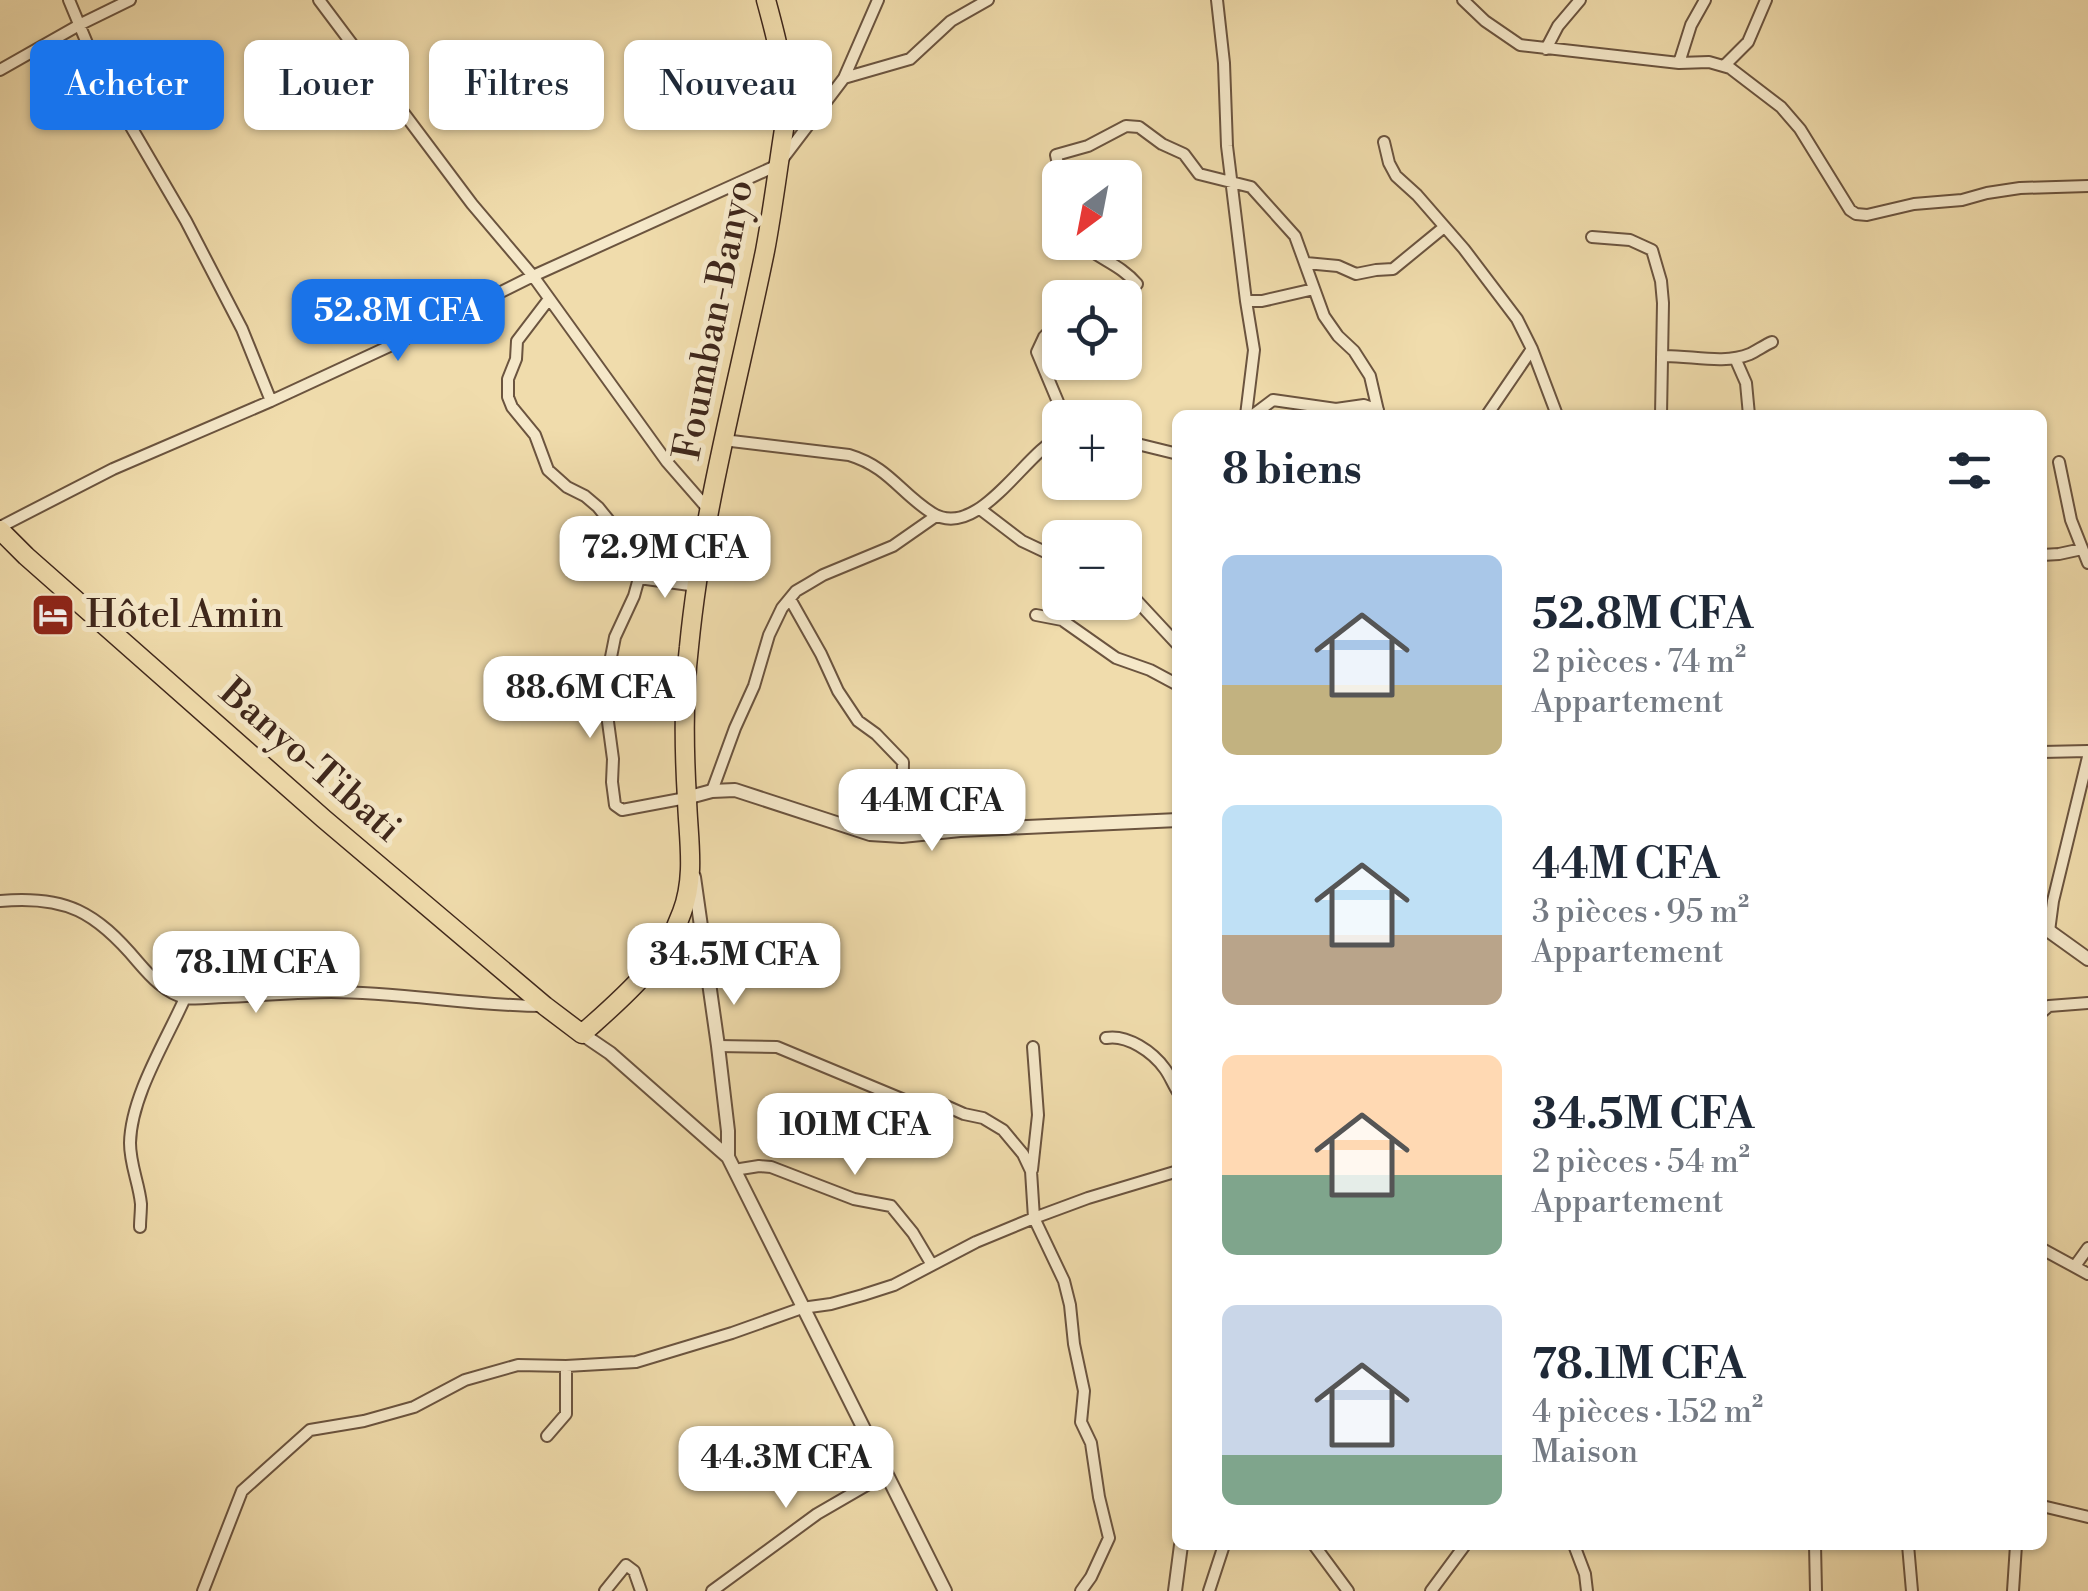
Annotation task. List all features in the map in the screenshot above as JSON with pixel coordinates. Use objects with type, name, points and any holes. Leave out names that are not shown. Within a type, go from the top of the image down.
[{"type":"highway","name":"Foumban-Banyo","points":[[582,1034],[630,991],[664,952],[684,910],[692,862],[686,798],[686,679],[697,586],[709,510],[765,250],[786,110],[780,55],[766,0]]},
{"type":"highway","name":"Banyo-Tibati","points":[[0,528],[26,556],[324,818],[582,1034]]},
{"type":"street","points":[[69,0],[100,72],[242,328],[271,400]]},
{"type":"street","points":[[0,70],[130,0]]},
{"type":"street","points":[[319,0],[380,85],[532,276],[667,462],[709,510]]},
{"type":"street","points":[[0,528],[113,469],[778,165],[844,78],[878,0]]},
{"type":"street","points":[[844,78],[910,59],[951,21],[988,0]]},
{"type":"street","points":[[1217,0],[1232,181],[1254,350],[1250,410]]},
{"type":"street","points":[[1463,0],[1513,42],[1526,46],[1724,66],[1781,107],[1856,214],[1883,213],[1914,204],[1962,200],[2020,188],[2088,186]]},
{"type":"street","points":[[1546,49],[1558,26],[1580,0]]},
{"type":"street","points":[[1679,63],[1691,25],[1705,0]]},
{"type":"street","points":[[1724,66],[1748,42],[1766,0]]},
{"type":"street","points":[[1057,160],[1056,155],[1088,146],[1126,126],[1139,127],[1184,154],[1199,174],[1251,186],[1295,236],[1324,316],[1370,376],[1378,410]]},
{"type":"street","points":[[1384,142],[1391,170],[1464,250],[1512,313],[1532,349],[1555,410]]},
{"type":"street","points":[[1306,263],[1338,266],[1356,274],[1393,270],[1443,228]]},
{"type":"street","points":[[1592,238],[1630,240],[1652,250],[1663,303],[1661,410]]},
{"type":"street","points":[[1108,260],[1133,280]]},
{"type":"street","points":[[1246,302],[1314,289]]},
{"type":"street","points":[[548,300],[516,342],[508,397],[534,435],[548,470],[598,507],[636,563],[639,578],[616,637],[604,692],[615,806],[622,810],[712,791],[736,790],[870,834],[902,836],[1172,820]]},
{"type":"street","points":[[1662,356],[1734,358],[1772,342]]},
{"type":"street","points":[[1490,410],[1532,349]]},
{"type":"street","points":[[1734,358],[1746,383],[1748,410]]},
{"type":"street","points":[[1258,410],[1273,400],[1336,410],[1364,406],[1374,410]]},
{"type":"street","points":[[724,440],[849,455],[868,461],[936,516],[952,518],[980,509],[1042,448]]},
{"type":"street","points":[[1142,445],[1172,453]]},
{"type":"street","points":[[2060,462],[2070,520],[2088,563]]},
{"type":"street","points":[[980,509],[1022,541],[1042,550]]},
{"type":"street","points":[[712,791],[782,608],[796,591],[823,575],[893,546],[936,516]]},
{"type":"street","points":[[2047,554],[2082,549]]},
{"type":"street","points":[[639,578],[697,586]]},
{"type":"street","points":[[790,599],[858,721],[903,762],[902,836]]},
{"type":"street","points":[[1142,606],[1172,639]]},
{"type":"street","points":[[1036,615],[1062,620],[1116,658],[1172,682]]},
{"type":"street","points":[[2047,752],[2088,754],[2047,924]]},
{"type":"street","points":[[692,862],[731,1164],[945,1591]]},
{"type":"street","points":[[0,901],[39,899],[78,909],[118,938],[160,985],[186,998],[328,992],[545,1006]]},
{"type":"street","points":[[2047,929],[2088,959]]},
{"type":"street","points":[[140,1228],[140,1202],[130,1154],[134,1113],[186,998]]},
{"type":"street","points":[[2047,1008],[2088,1003]]},
{"type":"street","points":[[582,1034],[610,1054],[731,1164],[771,1167],[854,1199],[886,1204],[895,1209],[932,1265]]},
{"type":"street","points":[[1106,1038],[1115,1036],[1135,1044],[1172,1079]]},
{"type":"street","points":[[718,1046],[777,1047],[914,1104],[937,1102],[983,1118],[1004,1130],[1032,1171]]},
{"type":"street","points":[[1034,1047],[1038,1115],[1032,1171],[1034,1218],[1064,1282],[1070,1305],[1084,1391],[1082,1422],[1091,1443],[1109,1538],[1081,1591]]},
{"type":"street","points":[[203,1591],[242,1491],[310,1430],[414,1407],[465,1380],[518,1365],[636,1362],[802,1308],[832,1304],[894,1285],[976,1242],[1034,1218],[1172,1173]]},
{"type":"street","points":[[2075,1266],[2088,1248]]},
{"type":"street","points":[[2047,1252],[2088,1274]]},
{"type":"street","points":[[547,1436],[566,1414],[566,1366]]},
{"type":"street","points":[[712,1591],[816,1514],[886,1474]]},
{"type":"street","points":[[2047,1507],[2088,1517]]},
{"type":"street","points":[[1175,1591],[1180,1550]]},
{"type":"street","points":[[1210,1591],[1222,1550]]},
{"type":"street","points":[[1320,1550],[1348,1591]]},
{"type":"street","points":[[1431,1591],[1461,1550]]},
{"type":"street","points":[[1576,1550],[1587,1591]]},
{"type":"street","points":[[1814,1550],[1816,1591]]},
{"type":"street","points":[[1908,1550],[1912,1591]]},
{"type":"street","points":[[2013,1591],[2016,1550]]},
{"type":"street","points":[[605,1591],[626,1565],[634,1571],[641,1591]]},
{"type":"place","name":"Hôtel Amin","points":[[53,615]]}]
